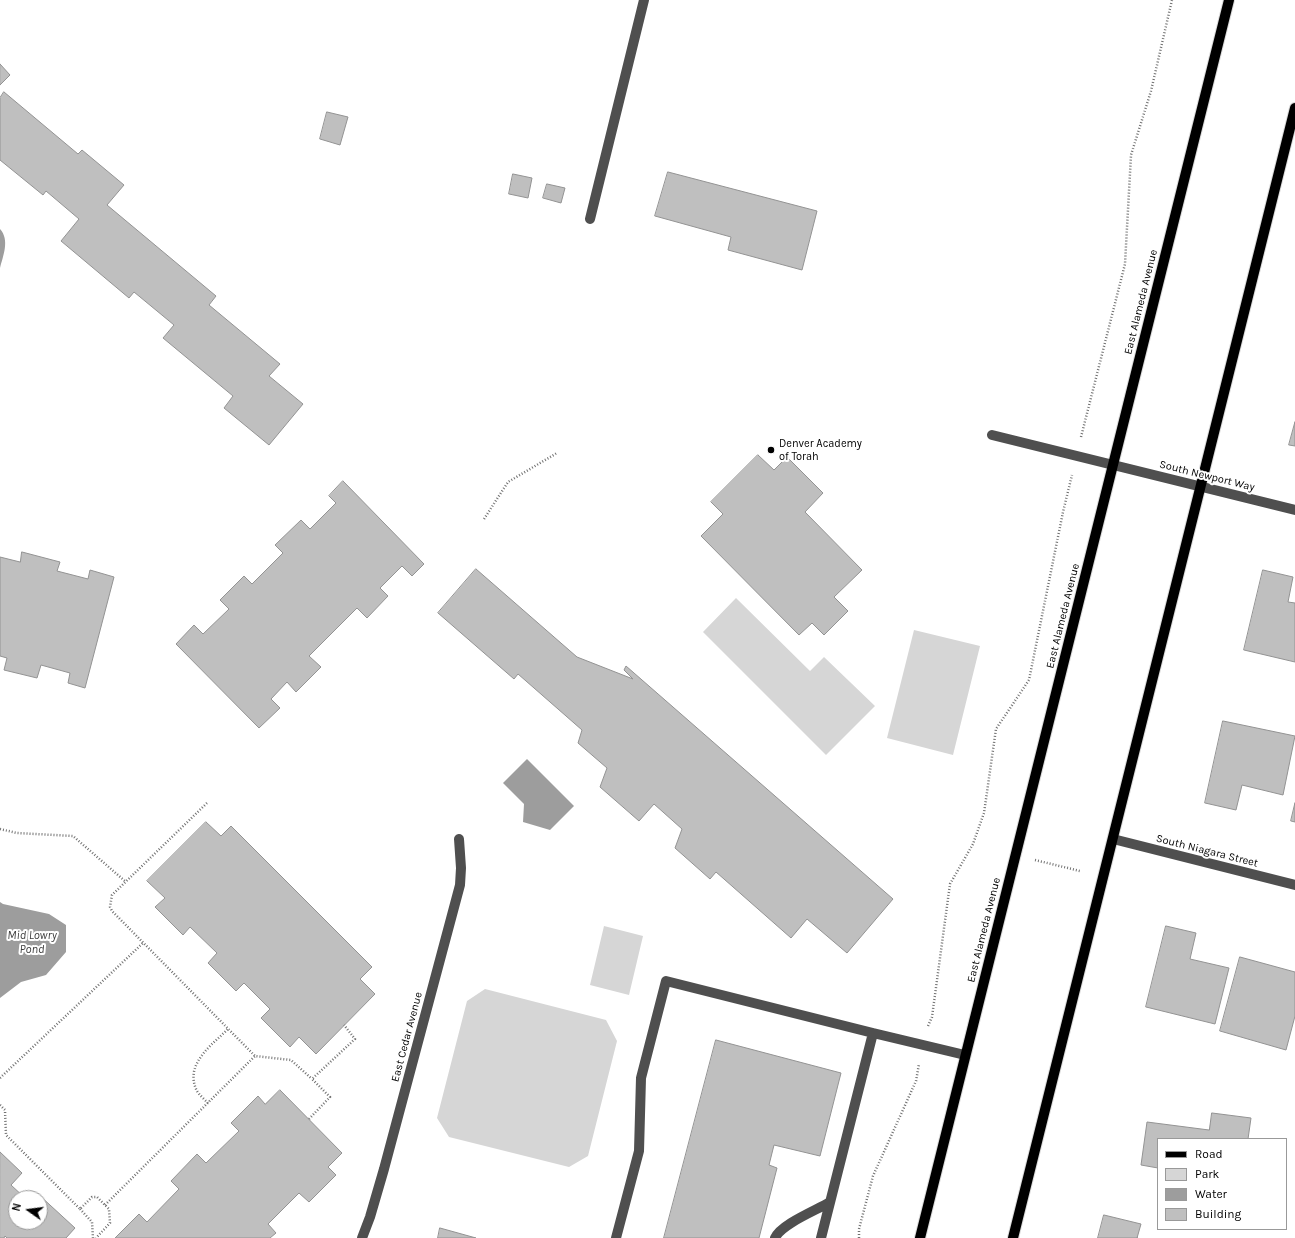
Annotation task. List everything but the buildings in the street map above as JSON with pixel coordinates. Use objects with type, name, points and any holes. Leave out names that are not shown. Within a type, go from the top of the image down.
[{"type":"main road","name":"East Alameda Avenue","points":[[920,1238],[1229,0]]},
{"type":"main road","points":[[1013,1238],[1295,108]]},
{"type":"street","points":[[590,219],[644,0]]},
{"type":"street","name":"South Newport Way","points":[[992,435],[1295,510]]},
{"type":"street","name":"East Cedar Avenue","points":[[362,1238],[370,1217],[384,1169],[460,885],[461,868],[459,839]]},
{"type":"street","name":"South Niagara Street","points":[[1113,840],[1295,885]]},
{"type":"street","points":[[616,1238],[638,1150],[641,1078],[666,981],[965,1055]]},
{"type":"street","points":[[821,1238],[873,1033]]},
{"type":"street","points":[[775,1238],[776,1234],[790,1223],[830,1202]]},
{"type":"path","points":[[859,1238],[859,1229],[873,1176],[916,1081],[921,1044],[932,1017],[950,884],[973,844],[984,813],[996,729],[1029,680],[1076,455],[1125,264],[1131,155],[1151,91],[1172,0]]},
{"type":"path","points":[[484,519],[508,482],[557,453]]},
{"type":"path","points":[[207,803],[112,895],[110,907],[112,911],[143,943],[255,1056],[291,1060],[330,1097],[309,1118]]},
{"type":"path","points":[[0,829],[17,833],[73,836],[126,882]]},
{"type":"path","points":[[1035,860],[1080,871]]},
{"type":"path","points":[[0,1078],[143,943]]},
{"type":"path","points":[[312,1079],[355,1038],[344,1025]]},
{"type":"path","points":[[208,1103],[196,1090],[193,1080],[195,1067],[200,1056],[228,1029]]},
{"type":"path","points":[[105,1204],[255,1056]]},
{"type":"path","points":[[0,1105],[5,1110],[6,1135],[92,1222],[93,1238]]},
{"type":"path","points":[[80,1209],[92,1197],[97,1197],[109,1209],[110,1224],[96,1238]]},
{"type":"green space","points":[[736,598],[810,671],[824,657],[875,706],[826,755],[703,632]]},
{"type":"green space","points":[[914,630],[980,646],[953,755],[887,738]]},
{"type":"green space","points":[[604,926],[643,936],[629,995],[590,985]]},
{"type":"green space","points":[[485,989],[606,1020],[617,1041],[588,1156],[569,1167],[449,1137],[437,1118],[467,1001]]},
{"type":"water","points":[[0,229],[5,238],[5,243],[0,268]]},
{"type":"water","points":[[527,759],[574,806],[550,830],[523,822],[524,804],[503,783]]},
{"type":"water","name":"Mid Lowry Pond","points":[[0,902],[3,904],[49,914],[66,925],[66,952],[46,975],[21,982],[0,998]]},
{"type":"place","name":"Denver Academy of Torah","points":[[771,450]]}]
